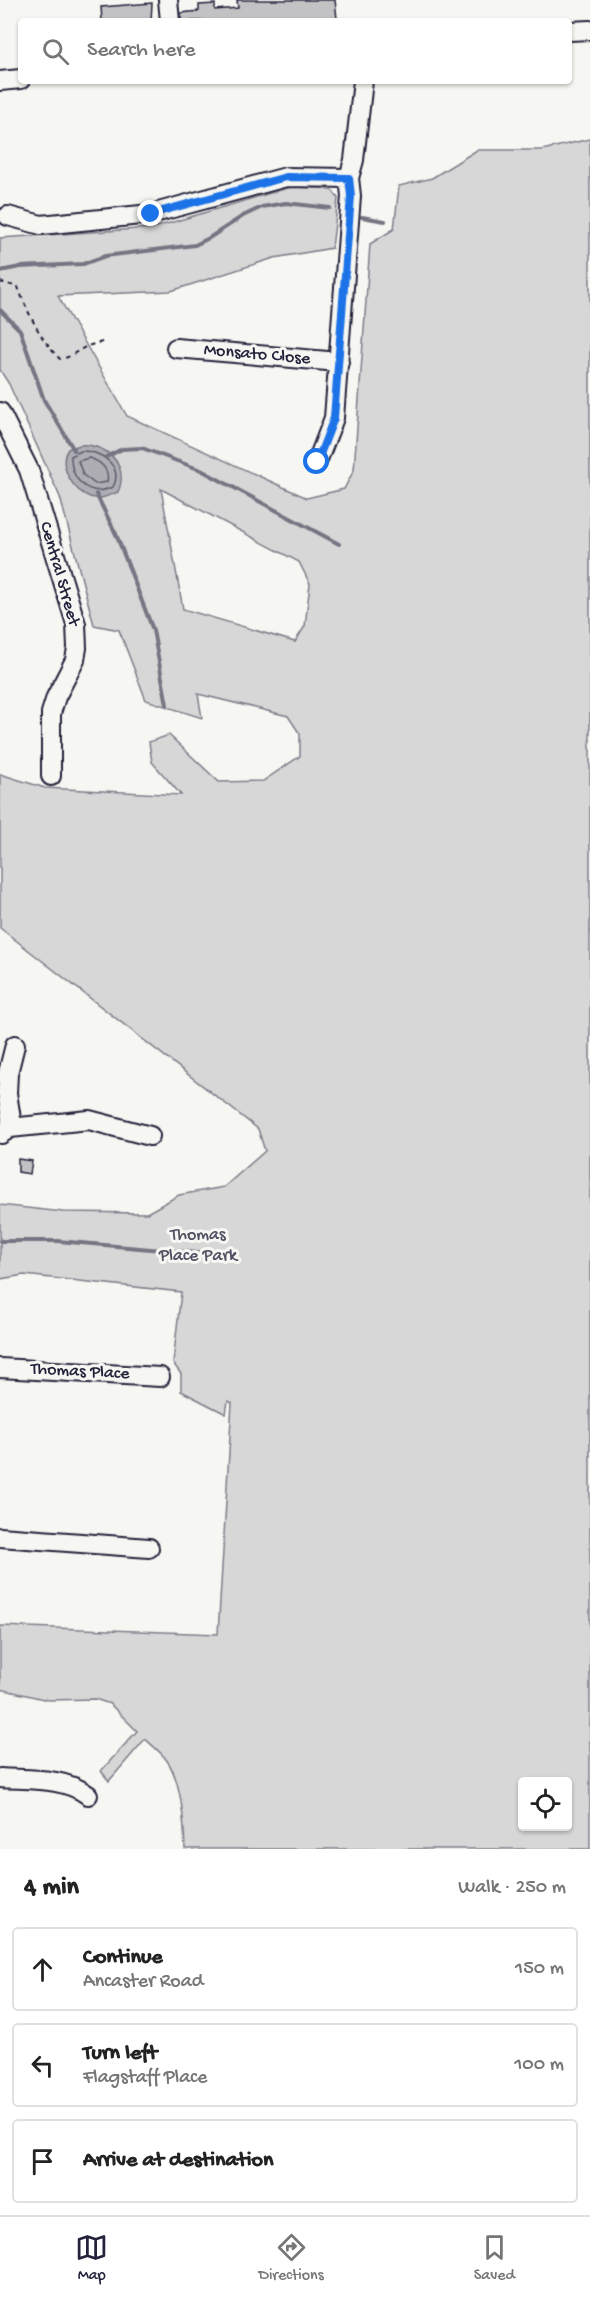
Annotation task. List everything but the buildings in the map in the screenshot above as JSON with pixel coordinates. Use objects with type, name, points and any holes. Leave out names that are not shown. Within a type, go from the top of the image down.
[{"type":"street","points":[[168,0],[171,18]]},
{"type":"street","points":[[572,32],[590,30]]},
{"type":"street","points":[[0,81],[18,79]]},
{"type":"street","points":[[317,462],[334,418],[351,196],[349,178],[354,160],[363,84]]},
{"type":"street","points":[[8,216],[41,225],[151,214],[286,177],[349,178]]},
{"type":"street","name":"Monsato Close","points":[[176,348],[339,362]]},
{"type":"street","name":"Central Street","points":[[0,412],[29,470],[76,624],[75,660],[56,696],[51,713],[51,776]]},
{"type":"street","points":[[5,1132],[12,1119],[7,1094],[8,1073],[15,1045]]},
{"type":"street","points":[[5,1132],[89,1120],[150,1136]]},
{"type":"street","name":"Thomas Place","points":[[0,1368],[160,1377]]},
{"type":"street","points":[[0,1537],[149,1548]]},
{"type":"street","points":[[0,1778],[69,1784],[88,1795]]},
{"type":"path","points":[[0,282],[18,287],[24,304],[52,352],[60,359],[87,346],[106,341]]},
{"type":"green space","name":"Thomas Place Park","points":[[590,139],[590,1849],[185,1849],[179,1792],[173,1771],[166,1759],[145,1739],[109,1781],[101,1771],[137,1731],[110,1704],[95,1699],[48,1700],[0,1689],[0,1626],[218,1634],[232,1403],[228,1401],[226,1414],[181,1391],[181,1374],[173,1363],[181,1292],[24,1275],[0,1279],[0,1205],[63,1212],[147,1213],[179,1195],[224,1187],[265,1151],[258,1129],[0,928],[0,774],[45,788],[181,795],[152,762],[149,742],[169,735],[219,782],[263,781],[300,756],[300,734],[288,716],[198,694],[202,718],[146,700],[119,630],[94,625],[60,497],[9,384],[0,370],[0,238],[153,228],[291,187],[323,188],[333,191],[338,198],[332,248],[274,258],[171,291],[58,296],[127,416],[307,498],[344,489],[354,470],[370,244],[394,229],[399,186],[432,178],[477,150],[542,150]],"holes":[[[161,489],[299,562],[310,584],[305,626],[295,642],[183,609]]]},
{"type":"water","points":[[80,445],[99,448],[113,458],[121,473],[118,492],[104,497],[90,497],[78,489],[68,477],[64,462],[65,455],[68,449]]},
{"type":"waterway","points":[[0,271],[20,267],[83,264],[105,256],[195,245],[262,207],[286,203],[330,208]]},
{"type":"waterway","points":[[362,217],[385,221]]},
{"type":"waterway","points":[[0,310],[20,330],[44,400],[74,450]]},
{"type":"waterway","points":[[106,457],[122,449],[142,448],[201,470],[339,544]]},
{"type":"waterway","points":[[96,494],[116,534],[153,630],[167,705]]},
{"type":"waterway","points":[[0,1241],[58,1241],[220,1255]]},
{"type":"route","points":[[151,214],[286,177],[349,178],[351,196],[334,418],[317,462]]}]
